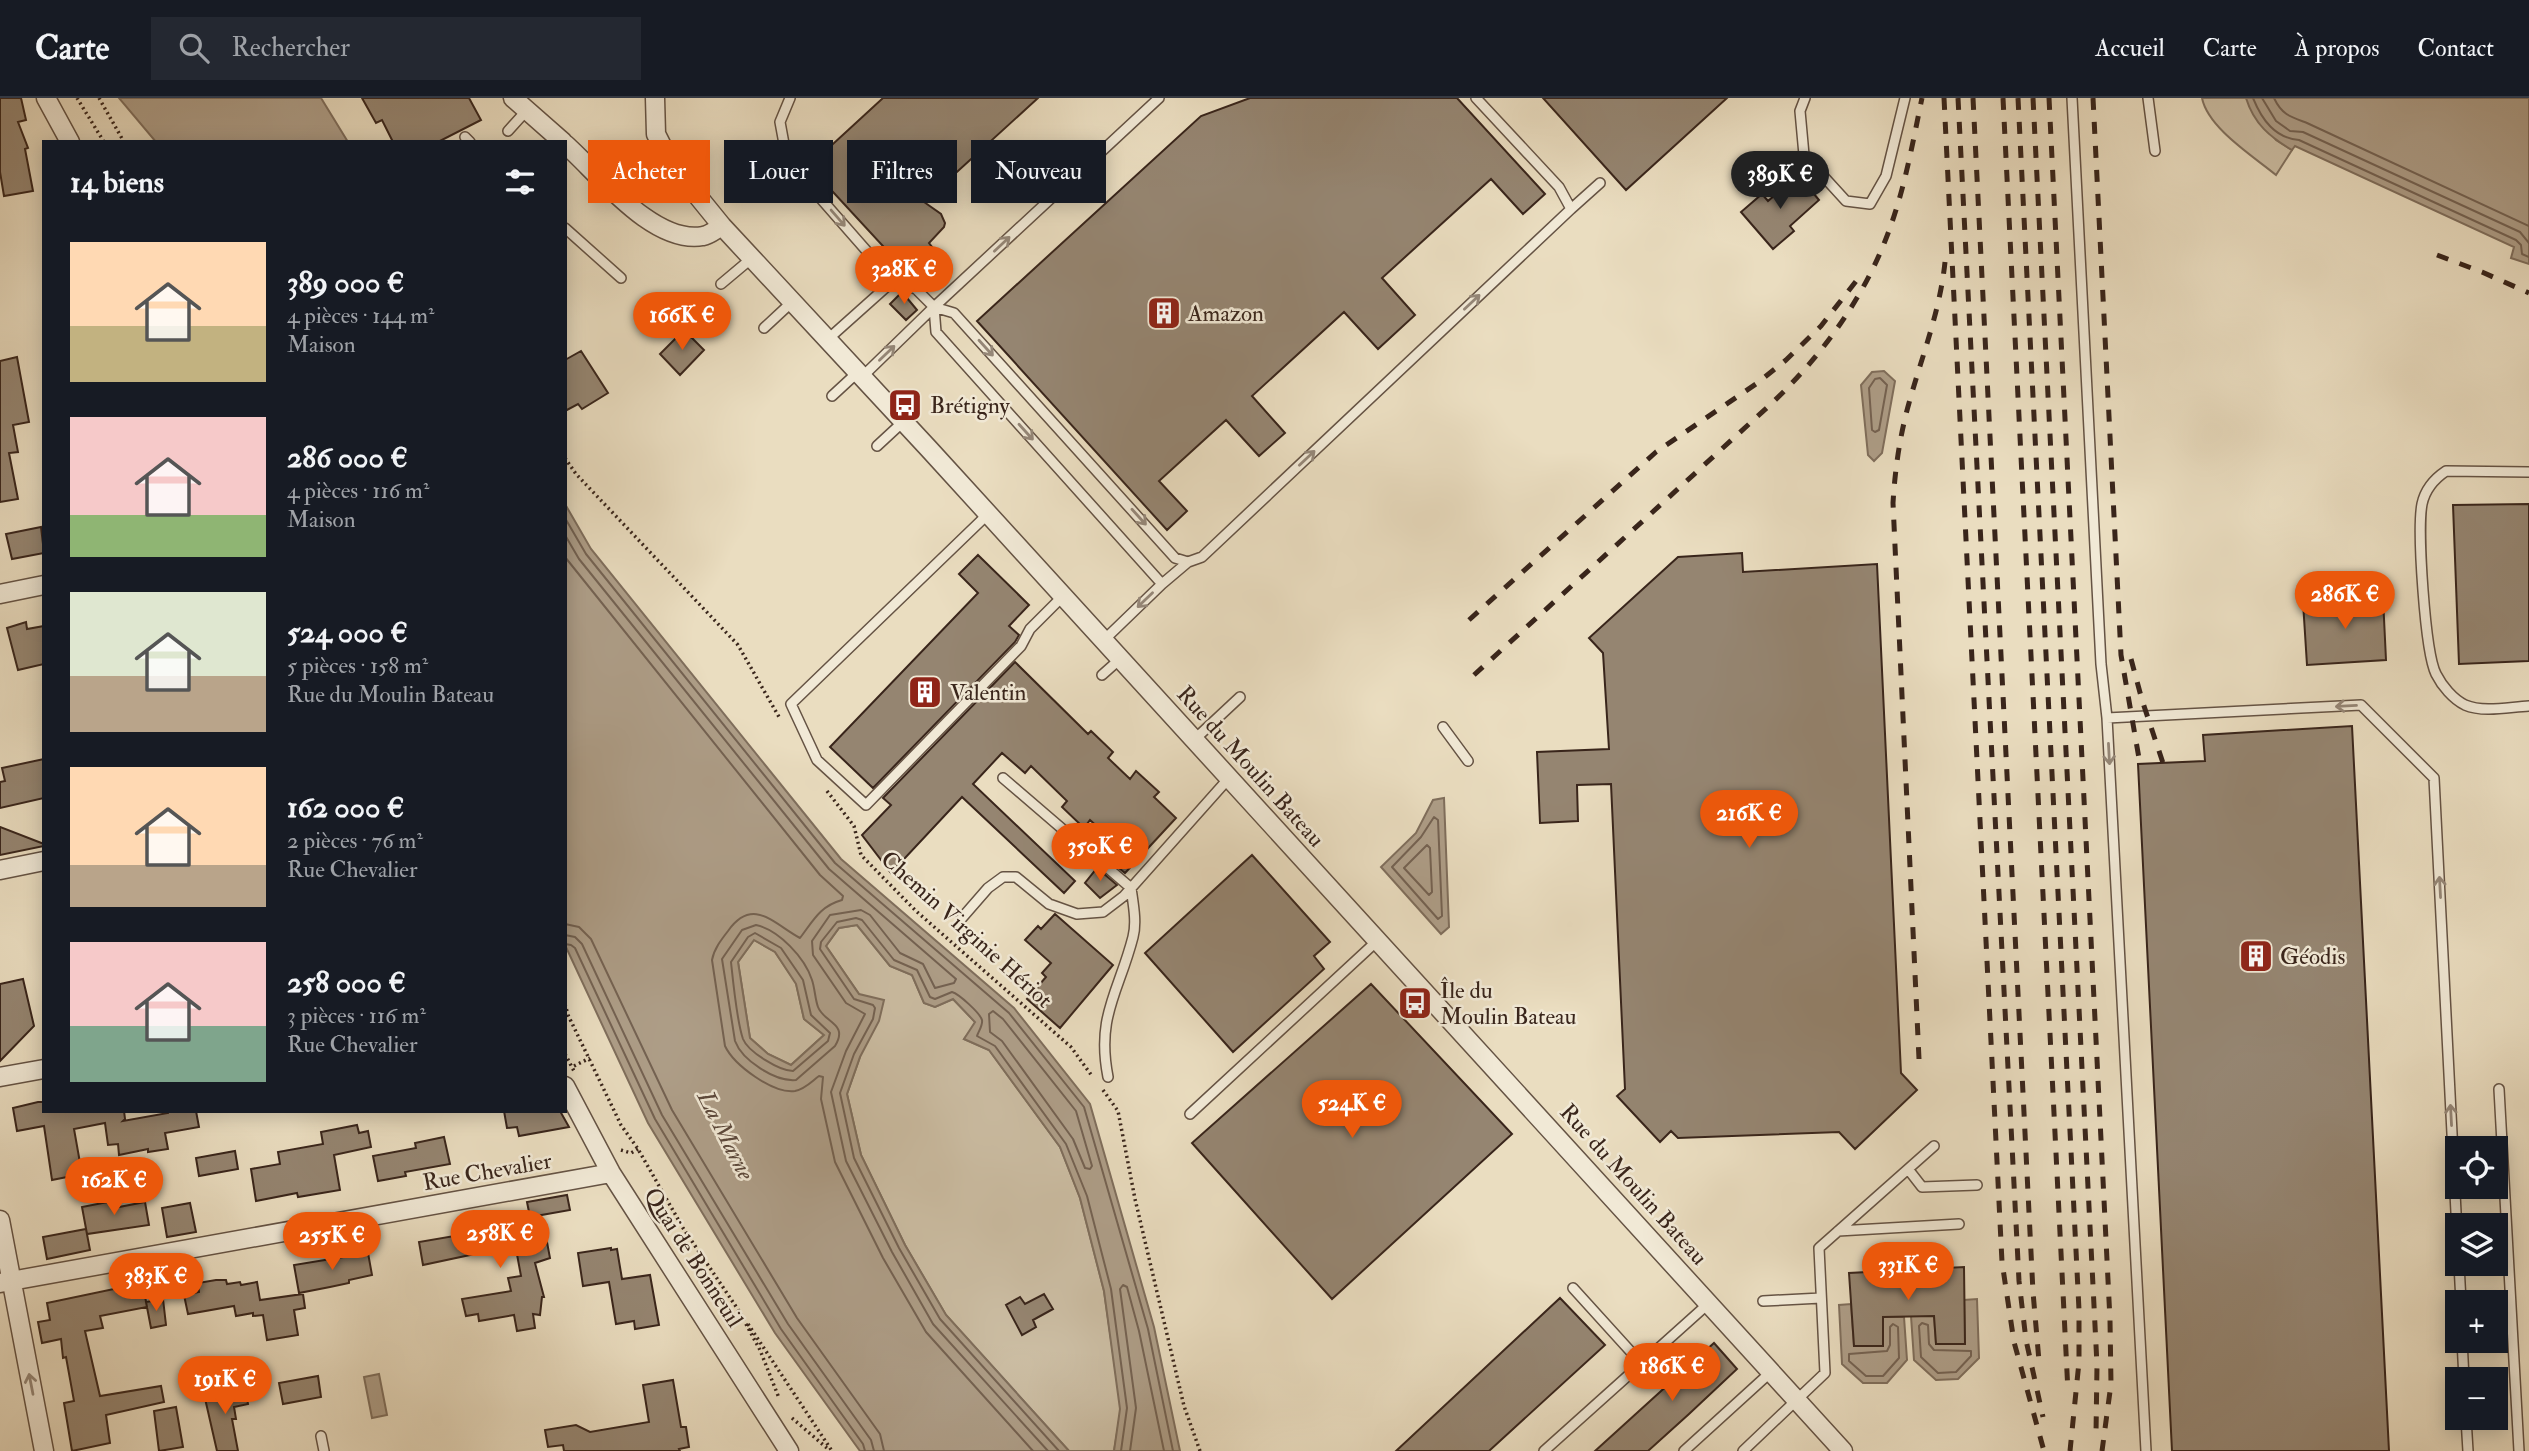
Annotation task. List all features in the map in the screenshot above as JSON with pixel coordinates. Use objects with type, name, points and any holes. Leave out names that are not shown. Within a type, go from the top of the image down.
[{"type":"street","points":[[46,98],[69,140]]},
{"type":"street","points":[[513,98],[558,140]]},
{"type":"street","name":"Rue du Moulin Bateau","points":[[655,98],[656,134],[670,162],[722,226],[1195,739],[1843,1451]]},
{"type":"street","points":[[567,149],[644,217],[662,229],[702,237],[722,226]]},
{"type":"street","points":[[0,594],[42,586]]},
{"type":"street","points":[[0,870],[42,861]]},
{"type":"street","points":[[0,1077],[42,1069]]},
{"type":"street","name":"Quai de Bonneuil","points":[[567,1090],[611,1173],[789,1451]]},
{"type":"street","name":"Rue Chevalier","points":[[6,1282],[611,1173]]},
{"type":"street","points":[[0,1220],[6,1282],[44,1451]]},
{"type":"lane","points":[[790,98],[780,122],[787,160],[893,281],[916,289],[934,307],[954,313],[1175,558],[1188,562]]},
{"type":"lane","points":[[832,396],[934,307],[1159,98]]},
{"type":"lane","points":[[1476,98],[1559,187],[1570,209]]},
{"type":"lane","points":[[1805,98],[1800,111],[1804,155],[1846,201],[1870,204],[1886,176],[1905,98]]},
{"type":"lane","points":[[2072,98],[2101,664],[2127,1061],[2146,1451]]},
{"type":"lane","points":[[2148,98],[2155,151]]},
{"type":"lane","points":[[508,131],[527,110]]},
{"type":"lane","points":[[1103,641],[1162,584],[1188,562],[1202,557],[1600,183]]},
{"type":"lane","points":[[567,230],[621,278]]},
{"type":"lane","points":[[721,284],[752,258]]},
{"type":"lane","points":[[827,340],[893,281]]},
{"type":"lane","points":[[764,328],[792,302]]},
{"type":"lane","points":[[934,307],[936,332],[1162,584]]},
{"type":"lane","points":[[877,446],[904,422]]},
{"type":"lane","points":[[2529,472],[2446,471],[2425,495],[2421,520],[2427,637],[2435,673],[2453,696],[2466,705],[2480,709],[2529,706]]},
{"type":"lane","points":[[988,514],[790,704],[817,760],[866,805],[1021,646],[1030,629],[1062,597]]},
{"type":"lane","points":[[1102,675],[1120,659]]},
{"type":"lane","points":[[1195,739],[1240,697]]},
{"type":"lane","points":[[2106,718],[2361,705],[2434,778],[2456,1213]]},
{"type":"lane","points":[[1443,727],[1468,761]]},
{"type":"lane","points":[[1003,778],[1130,888],[1134,935],[1104,1030],[1108,1077]]},
{"type":"lane","points":[[961,919],[988,888],[1003,877],[1016,877],[1049,904],[1077,914],[1103,912],[1130,888],[1230,778]]},
{"type":"lane","points":[[1190,1114],[1377,941]]},
{"type":"lane","points":[[2499,1089],[2519,1451]]},
{"type":"lane","points":[[1743,1451],[1825,1373],[1819,1248],[1934,1146]]},
{"type":"lane","points":[[1908,1169],[1922,1187],[1976,1185]]},
{"type":"lane","points":[[1838,1231],[1959,1224]]},
{"type":"lane","points":[[1573,1288],[1642,1363]]},
{"type":"lane","points":[[1763,1301],[1821,1298]]},
{"type":"lane","points":[[1544,1451],[1709,1303]]},
{"type":"lane","points":[[1684,1451],[1772,1371]]},
{"type":"lane","points":[[2467,1430],[2468,1451]]},
{"type":"lane","points":[[321,1436],[324,1451]]},
{"type":"path","points":[[77,98],[103,140]]},
{"type":"path","points":[[99,98],[123,140]]},
{"type":"path","points":[[567,461],[576,474],[738,645],[783,723]]},
{"type":"path","name":"Chemin Virginie Hériot","points":[[824,787],[854,826],[861,855],[916,911],[1071,1047],[1094,1079]]},
{"type":"path","name":"Quai de Bonneuil","points":[[567,1011],[621,1125],[638,1149],[683,1228],[765,1347],[831,1451]]},
{"type":"path","points":[[574,1066],[590,1058]]},
{"type":"path","points":[[1102,1089],[1118,1111],[1135,1199],[1178,1380],[1200,1451]]},
{"type":"path","points":[[619,1150],[631,1153],[638,1149]]},
{"type":"path","name":"Quai de Bonneuil","points":[[739,1311],[760,1350],[780,1400]]},
{"type":"path","points":[[785,1412],[831,1451]]},
{"type":"shaded area","points":[[2202,98],[2246,98],[2276,140],[2292,150],[2276,175],[2222,131],[2206,109]]},
{"type":"shaded area","points":[[857,925],[890,966],[912,975],[924,1003],[935,1007],[953,999],[976,1023],[964,1039],[989,1050],[1060,1147],[1080,1198],[1104,1291],[1121,1409],[1114,1451],[1069,1451],[946,1315],[905,1245],[861,1155],[847,1094],[860,1057],[859,994],[826,946],[839,928]]},
{"type":"shaded area","points":[[754,940],[775,952],[796,983],[804,1019],[824,1035],[791,1065],[768,1054],[750,1038],[738,962]]},
{"type":"water","points":[[119,98],[321,98],[347,140],[154,140]]},
{"type":"water","points":[[2246,98],[2529,98],[2529,264],[2511,258],[2514,247],[2295,146],[2292,150],[2264,129],[2253,115]]},
{"type":"water","points":[[1884,371],[1895,381],[1882,453],[1874,461],[1868,455],[1861,385],[1872,372]]},
{"type":"water","name":"La Marne","points":[[567,507],[591,549],[841,859],[1014,1008],[1090,1104],[1154,1327],[1180,1451],[1114,1451],[1120,1409],[1104,1291],[1080,1198],[1060,1147],[989,1050],[964,1039],[975,1022],[953,999],[935,1007],[924,1003],[912,975],[890,966],[857,925],[839,928],[826,946],[859,994],[884,1000],[879,1021],[860,1057],[847,1094],[861,1155],[905,1245],[946,1315],[1069,1451],[860,1451],[775,1333],[648,1123],[567,949]],"holes":[[[754,940],[775,952],[796,984],[804,1019],[824,1035],[791,1065],[768,1054],[750,1038],[738,962]]]},
{"type":"water","points":[[1444,798],[1449,927],[1441,934],[1381,867],[1416,833],[1433,800]]},
{"type":"water","points":[[1977,1299],[1979,1358],[1958,1379],[1936,1380],[1914,1360],[1911,1316],[1934,1316],[1936,1344],[1965,1344],[1964,1300]]},
{"type":"water","points":[[1851,1304],[1854,1346],[1883,1346],[1883,1317],[1904,1317],[1907,1360],[1887,1383],[1863,1383],[1842,1364],[1839,1305]]},
{"type":"water","points":[[379,1374],[387,1415],[372,1418],[364,1377]]},
{"type":"building","points":[[0,98],[21,98],[26,120],[18,122],[28,148],[25,149],[33,191],[4,196],[0,172]]},
{"type":"building","points":[[362,98],[469,98],[481,120],[442,140],[392,140],[382,120],[376,123]]},
{"type":"building","points":[[883,98],[1038,98],[992,140],[971,140],[971,159],[957,172],[957,140],[847,140],[847,203],[925,203],[941,214],[944,227],[929,243],[932,247],[906,271],[833,192],[833,144]]},
{"type":"building","name":"Amazon","points":[[1250,98],[1457,98],[1545,194],[1523,214],[1491,179],[1382,278],[1415,315],[1378,349],[1344,312],[1252,396],[1285,433],[1259,456],[1226,420],[1159,481],[1187,511],[1167,530],[977,321],[1201,116]]},
{"type":"building","points":[[1543,98],[1727,98],[1626,190]]},
{"type":"building","points":[[1798,175],[1819,200],[1790,226],[1794,231],[1773,249],[1741,212],[1762,194],[1768,201]]},
{"type":"building","points":[[902,292],[917,310],[906,320],[890,304]]},
{"type":"building","points":[[684,330],[704,350],[680,375],[660,354]]},
{"type":"building","points":[[581,351],[608,393],[582,409],[578,404],[567,410],[567,359]]},
{"type":"building","points":[[17,357],[29,422],[13,425],[18,452],[9,453],[18,499],[0,502],[0,361]]},
{"type":"building","points":[[2529,504],[2529,661],[2459,664],[2453,505]]},
{"type":"building","points":[[41,527],[42,553],[12,559],[6,534]]},
{"type":"building","points":[[1742,553],[1743,572],[1877,564],[1901,1073],[1917,1090],[1855,1149],[1839,1132],[1678,1138],[1671,1131],[1660,1142],[1617,1096],[1625,1089],[1611,784],[1577,785],[1578,821],[1540,823],[1537,752],[1609,749],[1603,653],[1589,638],[1678,557]]},
{"type":"building","name":"Valentin","points":[[978,555],[1029,605],[1009,626],[1019,635],[873,788],[830,747],[978,593],[959,574]]},
{"type":"building","points":[[2383,598],[2386,660],[2307,665],[2303,602]]},
{"type":"building","points":[[26,622],[27,629],[42,626],[42,664],[18,670],[7,628]]},
{"type":"building","points":[[1015,662],[1088,734],[1091,731],[1113,752],[1108,758],[1130,779],[1136,771],[1159,792],[1154,797],[1176,818],[1125,873],[1107,858],[1114,852],[1108,847],[1113,841],[1090,820],[1084,828],[1062,807],[1067,801],[1031,766],[1025,773],[1002,753],[973,784],[1075,881],[1064,893],[962,797],[891,873],[862,835],[891,805],[883,798]]},
{"type":"building","name":"Géodis","points":[[2352,726],[2389,1451],[2172,1451],[2138,764],[2205,761],[2203,735]]},
{"type":"building","points":[[42,759],[42,798],[0,808],[0,782],[5,781],[2,768]]},
{"type":"building","points":[[0,827],[42,843],[42,846],[0,855]]},
{"type":"building","points":[[1252,855],[1330,942],[1314,956],[1324,969],[1233,1052],[1145,953]]},
{"type":"building","points":[[1097,868],[1117,885],[1100,898],[1085,883]]},
{"type":"building","points":[[1055,914],[1113,965],[1060,1028],[1027,999],[1046,977],[1042,973],[1051,963],[1025,940],[1038,926],[1041,929]]},
{"type":"building","points":[[23,979],[34,1026],[0,1061],[0,984]]},
{"type":"building","points":[[1371,984],[1512,1134],[1332,1299],[1192,1143]]},
{"type":"building","points":[[42,1102],[42,1113],[124,1113],[123,1121],[168,1113],[196,1113],[199,1127],[165,1133],[168,1149],[148,1152],[148,1149],[119,1155],[118,1144],[108,1145],[105,1123],[74,1129],[82,1174],[52,1180],[44,1126],[17,1131],[13,1108]]},
{"type":"building","points":[[504,1113],[561,1113],[569,1127],[519,1136],[517,1127],[507,1128]]},
{"type":"building","points":[[357,1125],[359,1133],[368,1131],[371,1147],[334,1155],[340,1190],[298,1197],[297,1193],[256,1201],[251,1169],[280,1164],[278,1152],[323,1144],[321,1132]]},
{"type":"building","points":[[444,1137],[450,1164],[405,1172],[406,1176],[378,1181],[373,1156],[416,1148],[415,1143]]},
{"type":"building","points":[[235,1151],[238,1169],[199,1176],[196,1158]]},
{"type":"building","points":[[567,1195],[570,1210],[530,1217],[527,1202]]},
{"type":"building","points":[[118,1200],[119,1207],[145,1202],[149,1225],[87,1234],[82,1207]]},
{"type":"building","points":[[190,1203],[196,1232],[167,1237],[162,1208]]},
{"type":"building","points":[[543,1221],[550,1258],[535,1263],[544,1297],[540,1315],[533,1314],[535,1328],[517,1331],[514,1315],[479,1321],[478,1314],[466,1316],[462,1299],[511,1291],[508,1278],[521,1276],[516,1249],[504,1251],[503,1248],[423,1265],[419,1242]]},
{"type":"building","points":[[86,1229],[90,1250],[47,1259],[43,1237]]},
{"type":"building","points":[[617,1249],[622,1279],[650,1275],[659,1325],[635,1329],[634,1321],[616,1324],[609,1282],[583,1286],[578,1253]]},
{"type":"building","points":[[368,1253],[372,1275],[349,1280],[349,1283],[299,1293],[294,1265]]},
{"type":"building","points":[[1964,1267],[1965,1344],[1936,1344],[1934,1316],[1883,1317],[1883,1346],[1854,1346],[1849,1273]]},
{"type":"building","points":[[142,1280],[147,1307],[100,1316],[103,1328],[85,1331],[100,1396],[161,1386],[164,1402],[106,1415],[110,1443],[72,1451],[64,1403],[74,1401],[66,1357],[63,1358],[61,1339],[42,1343],[38,1322],[50,1320],[47,1303],[114,1289],[113,1285]]},
{"type":"building","points":[[226,1280],[227,1284],[240,1282],[241,1285],[257,1282],[260,1300],[303,1294],[305,1308],[294,1310],[298,1335],[267,1340],[263,1315],[253,1316],[253,1313],[236,1316],[234,1306],[188,1314],[184,1295],[199,1292],[198,1283]]},
{"type":"building","points":[[1044,1294],[1053,1309],[1033,1320],[1036,1327],[1022,1335],[1006,1305],[1020,1297],[1025,1304]]},
{"type":"building","points":[[1560,1298],[1605,1345],[1489,1451],[1396,1451]]},
{"type":"building","points":[[163,1299],[166,1325],[151,1328],[146,1302]]},
{"type":"building","points":[[1714,1343],[1737,1369],[1689,1414],[1648,1451],[1595,1451]]},
{"type":"building","points":[[318,1376],[321,1397],[283,1404],[279,1383]]},
{"type":"building","points":[[673,1380],[681,1427],[686,1427],[689,1447],[679,1449],[680,1451],[564,1451],[563,1445],[548,1447],[545,1430],[576,1425],[590,1432],[649,1422],[643,1385]]},
{"type":"building","points":[[245,1388],[248,1404],[234,1407],[236,1419],[232,1419],[238,1451],[217,1451],[204,1394]]},
{"type":"building","points":[[176,1407],[183,1447],[159,1451],[154,1411]]},
{"type":"railway","points":[[1474,675],[1771,404],[1829,340],[1860,292],[1885,240],[1903,185],[1922,98]]},
{"type":"railway","points":[[1944,98],[2002,1262],[2014,1342],[2044,1451]]},
{"type":"railway","points":[[1958,98],[2019,1281],[2026,1340],[2043,1417]]},
{"type":"railway","points":[[1973,98],[2033,1292],[2039,1361]]},
{"type":"railway","points":[[2003,98],[2068,1392]]},
{"type":"railway","points":[[2018,98],[2079,1310],[2079,1362],[2070,1451]]},
{"type":"railway","points":[[2033,98],[2097,1365],[2096,1434]]},
{"type":"railway","points":[[2049,98],[2110,1320],[2111,1384],[2102,1451]]},
{"type":"railway","points":[[2093,98],[2121,655],[2140,764]]},
{"type":"railway","points":[[2437,255],[2529,293]]},
{"type":"railway","points":[[1919,1059],[1893,503],[1903,427],[1935,316],[1945,262]]},
{"type":"railway","points":[[1469,620],[1656,452],[1756,384],[1786,360],[1821,326],[1857,280]]},
{"type":"railway","points":[[2131,659],[2163,763]]},
{"type":"place","name":"Amazon","points":[[1164,313]]},
{"type":"place","name":"Brétigny","points":[[905,405]]},
{"type":"place","name":"Valentin","points":[[925,692]]},
{"type":"place","name":"Géodis","points":[[2256,956]]},
{"type":"place","name":"Île du Moulin Bateau","points":[[1415,1003]]}]
